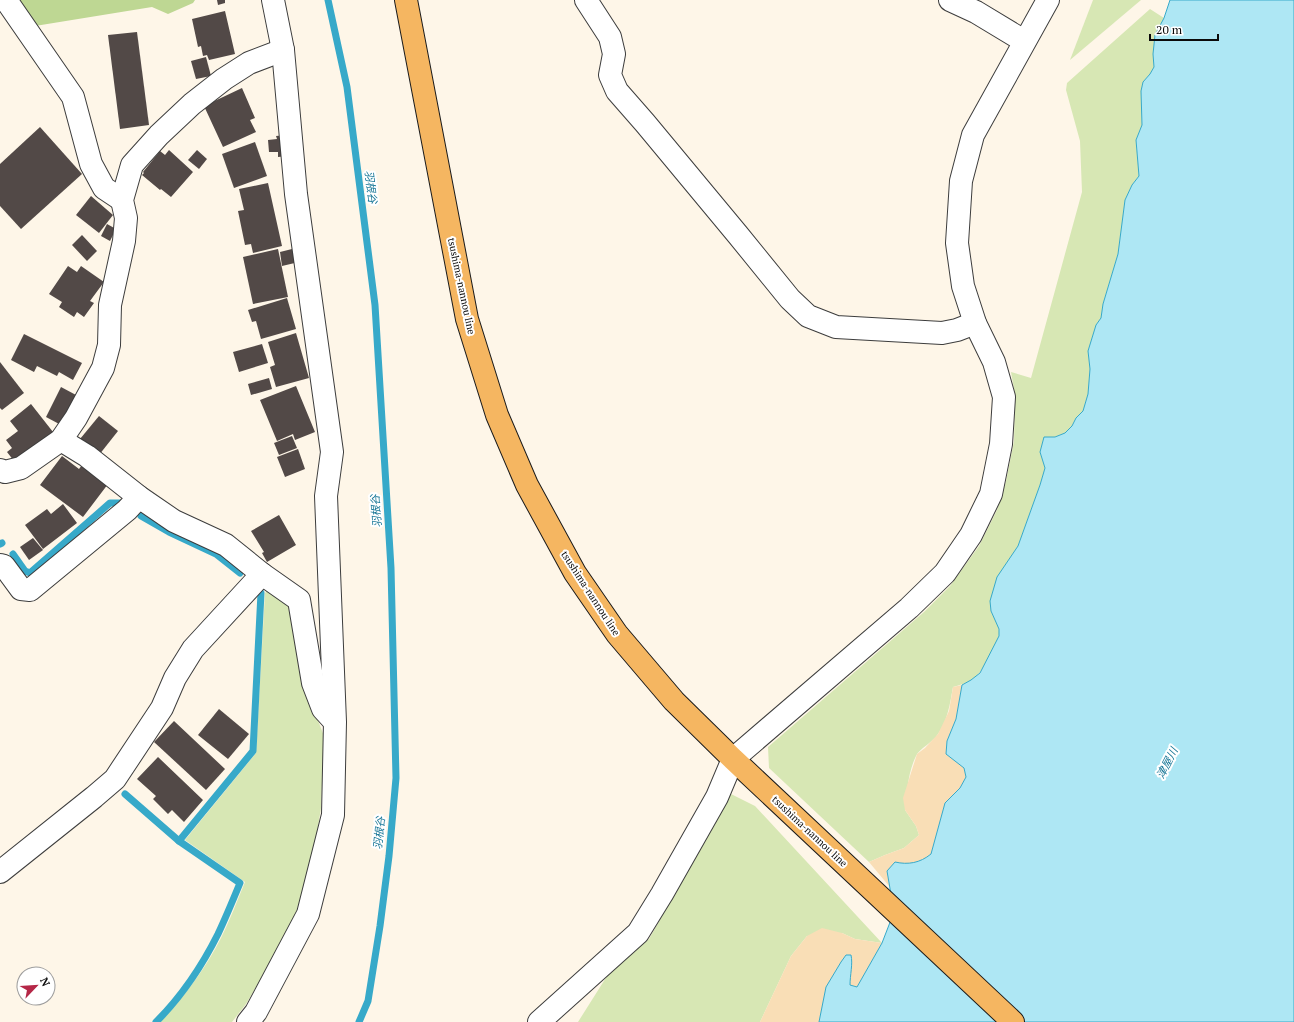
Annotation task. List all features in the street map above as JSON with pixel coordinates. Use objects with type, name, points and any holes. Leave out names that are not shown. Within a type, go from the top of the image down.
[{"type":"main road","name":"tsushima-nannou line","points":[[406,0],[468,319],[497,415],[524,478],[575,573],[617,634],[674,701],[733,759],[1013,1022]]},
{"type":"street","points":[[6,0],[74,97],[90,164],[104,188],[122,200]]},
{"type":"street","points":[[248,1022],[256,1012],[308,914],[333,815],[335,722],[326,496],[332,452],[296,194],[283,50],[273,0]]},
{"type":"street","points":[[586,0],[610,36],[614,54],[610,75],[617,91],[790,299],[808,316],[836,327],[942,333],[957,330],[975,323]]},
{"type":"street","points":[[950,0],[976,12],[1024,41]]},
{"type":"street","points":[[539,1022],[638,933],[718,797],[733,759],[909,608],[945,573],[971,535],[991,494],[1001,444],[1004,397],[994,362],[975,323],[963,286],[957,242],[961,181],[973,135],[1048,0]]},
{"type":"street","points":[[0,470],[5,472],[21,468],[61,440],[76,418],[103,368],[109,345],[110,305],[124,241],[126,218],[122,200],[132,165],[159,135],[192,104],[249,63],[283,50]]},
{"type":"street","points":[[61,440],[87,456],[139,497],[174,521],[226,545],[262,574],[299,600],[313,683],[323,709],[335,722]]},
{"type":"street","points":[[0,565],[4,566],[21,589],[30,590],[127,510],[139,497]]},
{"type":"street","points":[[0,872],[115,779],[162,708],[175,678],[193,649],[262,574]]},
{"type":"green space","points":[[16,0],[195,0],[193,3],[168,14],[152,7],[35,26]]},
{"type":"green space","points":[[1093,0],[1141,0],[1070,60]]},
{"type":"green space","points":[[1150,9],[1164,18],[1155,35],[1153,54],[1154,67],[1143,82],[1141,91],[1142,125],[1136,140],[1139,176],[1132,185],[1125,200],[1118,254],[1103,304],[1101,318],[1096,325],[1088,351],[1090,369],[1088,394],[1083,411],[1065,433],[1055,437],[1044,438],[1040,452],[1045,468],[1040,485],[1018,546],[1007,563],[991,611],[999,628],[998,639],[985,665],[978,675],[968,682],[953,687],[948,711],[941,729],[936,737],[918,753],[913,762],[908,782],[905,810],[916,826],[919,835],[904,848],[869,862],[769,768],[768,747],[924,612],[950,586],[979,546],[997,510],[1006,481],[1014,441],[1015,395],[1011,372],[1031,378],[1082,192],[1080,141],[1066,90],[1067,83]]},
{"type":"green space","points":[[270,588],[296,609],[309,697],[324,736],[321,808],[313,858],[296,913],[278,950],[246,1004],[232,1022],[160,1022],[185,993],[215,949],[245,882],[185,840],[256,753],[265,593]]},
{"type":"green space","points":[[731,794],[755,806],[882,943],[855,939],[842,933],[807,936],[791,956],[760,1022],[578,1022],[614,965],[649,939]]},
{"type":"sand","points":[[962,685],[956,719],[947,741],[946,753],[964,768],[966,777],[960,788],[945,803],[931,854],[921,860],[901,865],[887,871],[889,886],[869,862],[904,848],[919,835],[916,826],[905,810],[903,798],[917,754],[938,734],[949,711],[953,687]]},
{"type":"sand","points":[[822,928],[842,933],[855,939],[882,943],[857,987],[850,985],[852,960],[821,1014],[819,1022],[760,1022],[791,956],[807,936]]},
{"type":"water","name":"津屋川","points":[[1170,0],[1294,0],[1294,1022],[819,1022],[826,987],[846,955],[851,955],[852,958],[850,985],[857,987],[882,943],[894,912],[887,871],[895,862],[914,862],[931,854],[945,803],[960,788],[966,777],[964,768],[946,754],[947,741],[956,719],[962,685],[980,673],[999,636],[999,629],[991,611],[990,601],[997,577],[1018,546],[1040,485],[1045,468],[1040,452],[1044,437],[1055,437],[1065,433],[1083,411],[1088,394],[1090,369],[1088,351],[1096,325],[1101,318],[1103,304],[1118,254],[1125,200],[1132,185],[1139,176],[1136,140],[1142,125],[1141,91],[1143,82],[1154,67],[1153,54],[1155,35],[1164,18]]},
{"type":"building","points":[[217,0],[225,0],[225,3],[218,5]]},
{"type":"building","points":[[225,11],[235,54],[209,60],[207,55],[203,56],[201,46],[198,47],[192,19]]},
{"type":"building","points":[[137,32],[149,125],[120,129],[108,35]]},
{"type":"building","points":[[206,57],[211,76],[196,79],[191,61]]},
{"type":"building","points":[[242,88],[255,118],[250,120],[256,132],[223,147],[204,106]]},
{"type":"building","points":[[40,127],[82,174],[21,229],[0,206],[0,164]]},
{"type":"building","points":[[286,135],[288,156],[278,157],[278,152],[269,152],[268,140],[277,139],[276,136]]},
{"type":"building","points":[[255,142],[267,176],[234,188],[222,154]]},
{"type":"building","points":[[169,150],[193,172],[171,197],[142,175],[160,151],[165,155]]},
{"type":"building","points":[[197,150],[207,159],[199,169],[188,160]]},
{"type":"building","points":[[268,183],[282,246],[253,253],[251,244],[245,245],[238,211],[244,210],[239,189]]},
{"type":"building","points":[[91,196],[113,215],[99,233],[76,215]]},
{"type":"building","points":[[107,224],[116,229],[110,241],[101,236]]},
{"type":"building","points":[[82,235],[97,251],[87,261],[72,245]]},
{"type":"building","points":[[296,248],[299,262],[282,266],[280,252]]},
{"type":"building","points":[[278,249],[288,297],[253,304],[243,257]]},
{"type":"building","points":[[68,266],[77,272],[81,266],[104,282],[90,301],[94,303],[84,317],[77,312],[74,317],[59,307],[62,302],[49,294]]},
{"type":"building","points":[[287,298],[296,329],[261,339],[256,321],[252,322],[248,310]]},
{"type":"building","points":[[296,333],[309,378],[276,387],[270,367],[275,365],[268,342]]},
{"type":"building","points":[[24,334],[82,363],[73,380],[59,372],[57,376],[37,366],[34,372],[11,360]]},
{"type":"building","points":[[262,344],[268,363],[239,372],[233,352]]},
{"type":"building","points":[[0,362],[24,393],[2,410],[0,408]]},
{"type":"building","points":[[269,378],[272,389],[251,395],[248,384]]},
{"type":"building","points":[[296,386],[315,432],[295,440],[293,434],[277,441],[260,400]]},
{"type":"building","points":[[61,387],[76,395],[61,425],[46,417]]},
{"type":"building","points":[[31,404],[53,432],[14,461],[7,452],[12,448],[6,440],[18,431],[10,421]]},
{"type":"building","points":[[99,416],[118,431],[99,455],[80,439]]},
{"type":"building","points":[[292,436],[297,448],[279,455],[274,443]]},
{"type":"building","points":[[298,449],[305,469],[285,477],[277,457]]},
{"type":"building","points":[[62,456],[79,469],[82,465],[108,484],[83,517],[40,485]]},
{"type":"building","points":[[63,504],[77,523],[43,549],[25,525],[47,509],[51,514]]},
{"type":"building","points":[[279,515],[296,545],[267,562],[262,553],[264,552],[251,531]]},
{"type":"building","points":[[33,538],[43,550],[29,560],[20,547]]},
{"type":"building","points":[[219,709],[249,734],[228,759],[198,735]]},
{"type":"building","points":[[174,721],[225,769],[206,790],[154,742]]},
{"type":"building","points":[[158,757],[203,800],[184,822],[172,810],[168,814],[153,799],[156,796],[137,779]]},
{"type":"waterway","name":"羽根谷","points":[[328,0],[347,87],[375,305],[391,568],[396,778],[389,856],[380,926],[368,1001],[359,1022]]},
{"type":"waterway","points":[[13,554],[25,571],[30,573],[110,503],[120,503]]},
{"type":"waterway","points":[[141,516],[169,532],[216,554],[240,573]]},
{"type":"waterway","points":[[156,1022],[182,992],[205,958],[227,915],[240,883],[179,841],[253,751],[261,593]]},
{"type":"waterway","points":[[125,794],[179,841]]}]
